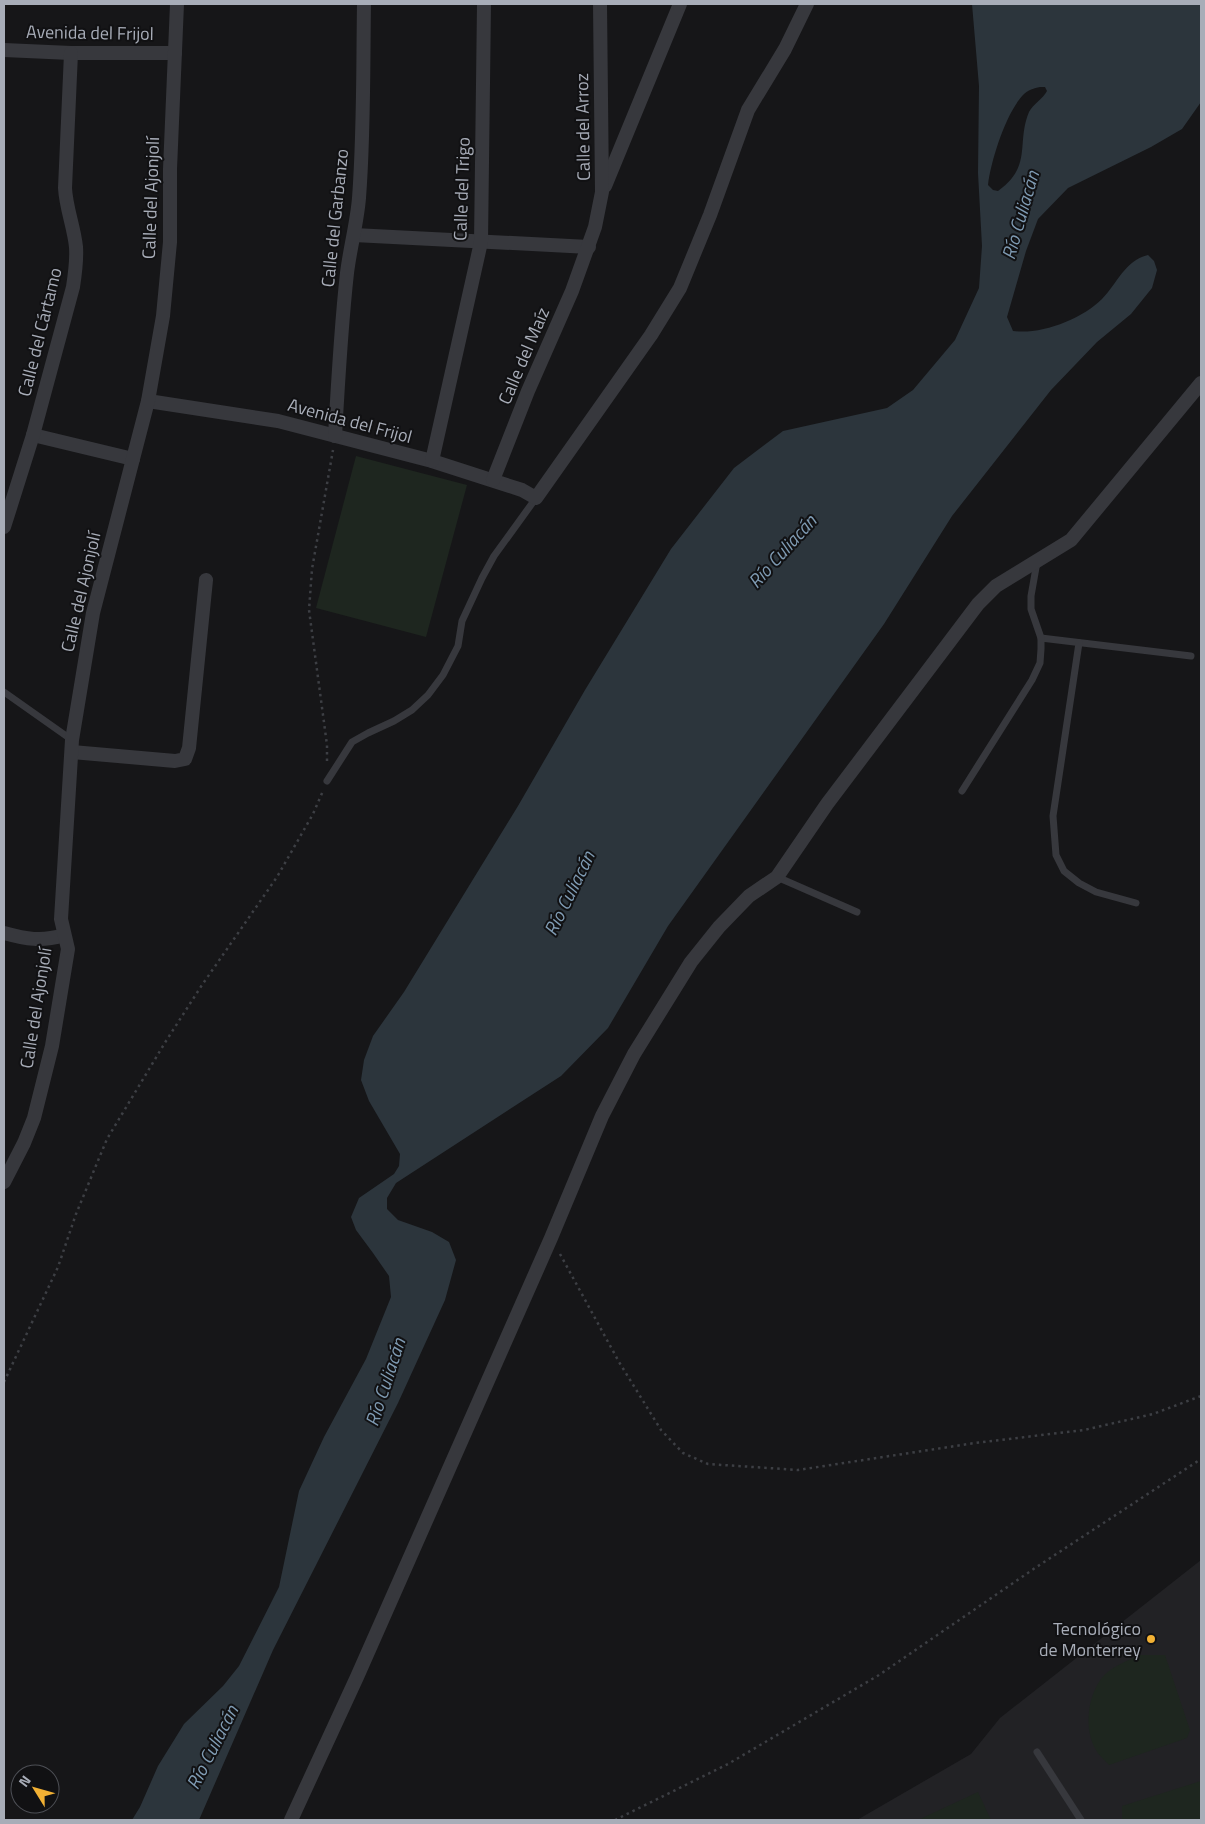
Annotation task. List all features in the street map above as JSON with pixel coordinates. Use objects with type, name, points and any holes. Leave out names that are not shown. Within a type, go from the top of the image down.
[{"type":"street","name":"Calle del Ajonjolí","points":[[4,1182],[7,1165],[24,1143],[34,1118],[52,1046],[68,949],[61,919],[72,746],[93,613],[148,401],[163,316],[169,258],[170,169],[177,4]]},
{"type":"street","name":"Calle del Garbanzo","points":[[335,436],[342,321],[348,265],[354,235],[362,153],[364,4]]},
{"type":"street","name":"Calle del Trigo","points":[[432,461],[481,242],[484,4]]},
{"type":"street","name":"Calle del Arroz","points":[[589,247],[602,192],[600,4]]},
{"type":"street","points":[[602,192],[680,4]]},
{"type":"street","points":[[536,498],[651,335],[680,288],[710,216],[748,110],[785,49],[807,4]]},
{"type":"street","name":"Avenida del Frijol","points":[[4,50],[71,53],[175,53]]},
{"type":"street","name":"Calle del Cártamo","points":[[4,527],[33,435],[73,288],[76,246],[67,208],[65,188],[71,53]]},
{"type":"street","points":[[354,235],[589,247]]},
{"type":"street","name":"Calle del Maíz","points":[[493,480],[589,247]]},
{"type":"street","points":[[291,1820],[357,1677],[551,1238],[602,1116],[634,1054],[691,962],[719,927],[750,896],[777,877],[827,804],[978,604],[996,586],[1071,540],[1201,383]]},
{"type":"street","name":"Avenida del Frijol","points":[[148,401],[278,421],[432,461],[522,490],[536,498]]},
{"type":"street","points":[[33,435],[133,459]]},
{"type":"street","points":[[72,746],[175,761],[185,759],[189,748],[206,580]]},
{"type":"street","points":[[4,934],[26,939],[49,939],[64,935]]},
{"type":"lane","points":[[327,781],[352,742],[394,722],[412,710],[428,695],[443,676],[458,646],[462,621],[482,578],[494,556],[536,498]]},
{"type":"lane","points":[[962,791],[1032,680],[1040,662],[1041,638],[1031,609],[1031,596],[1038,559]]},
{"type":"lane","points":[[1041,638],[1191,656]]},
{"type":"lane","points":[[1079,643],[1053,816],[1056,855],[1064,871],[1079,883],[1096,892],[1136,903]]},
{"type":"lane","points":[[4,692],[72,746]]},
{"type":"lane","points":[[777,877],[857,912]]},
{"type":"lane","points":[[1037,1752],[1080,1820]]},
{"type":"path","points":[[4,1382],[58,1267],[76,1214],[107,1139],[197,993],[277,877],[313,814],[327,781],[327,745],[308,610],[312,569],[335,436]]},
{"type":"path","points":[[551,1238],[619,1362],[661,1430],[682,1453],[708,1464],[798,1470],[975,1442],[1084,1430],[1153,1414],[1201,1396]]},
{"type":"path","points":[[615,1820],[728,1764],[879,1675],[1035,1568],[1201,1459]]},
{"type":"shaded area","points":[[356,456],[467,485],[426,637],[316,608]]},
{"type":"shaded area","name":"Tecnológico de Monterrey","points":[[1201,1560],[1201,1820],[857,1820],[971,1754],[1000,1718]]},
{"type":"shaded area","points":[[1140,1655],[1165,1655],[1190,1730],[1187,1738],[1109,1765],[1097,1752],[1092,1742],[1089,1724],[1090,1705],[1096,1687],[1109,1671]]},
{"type":"shaded area","points":[[1201,1781],[1201,1820],[1122,1820],[1122,1806]]},
{"type":"shaded area","points":[[978,1792],[991,1820],[918,1820]]},
{"type":"water","name":"Río Culiacán","points":[[972,4],[1201,4],[1201,102],[1182,129],[1151,147],[1068,188],[1038,219],[1026,251],[1007,317],[1013,331],[1024,332],[1048,328],[1072,319],[1084,313],[1102,299],[1127,267],[1148,255],[1154,261],[1157,270],[1152,288],[1131,314],[1097,342],[1051,390],[952,516],[884,624],[668,926],[608,1028],[561,1076],[396,1183],[387,1198],[387,1209],[398,1220],[432,1232],[449,1242],[456,1260],[445,1300],[398,1403],[273,1650],[199,1820],[132,1820],[140,1807],[158,1766],[184,1724],[223,1686],[239,1666],[279,1587],[299,1491],[324,1437],[366,1359],[391,1297],[389,1276],[356,1230],[351,1217],[359,1198],[394,1174],[399,1166],[400,1154],[369,1101],[361,1080],[364,1060],[373,1036],[404,992],[518,806],[585,690],[671,549],[734,468],[783,431],[887,408],[913,390],[955,340],[979,288],[982,246],[978,173],[979,86]],"holes":[[[1045,87],[1047,91],[1033,106],[1025,123],[1022,154],[1016,172],[1009,182],[998,191],[993,190],[988,185],[992,163],[1000,137],[1011,113],[1025,93],[1033,89]]]},
{"type":"place","name":"Tecnológico de Monterrey","points":[[1151,1639]]}]
